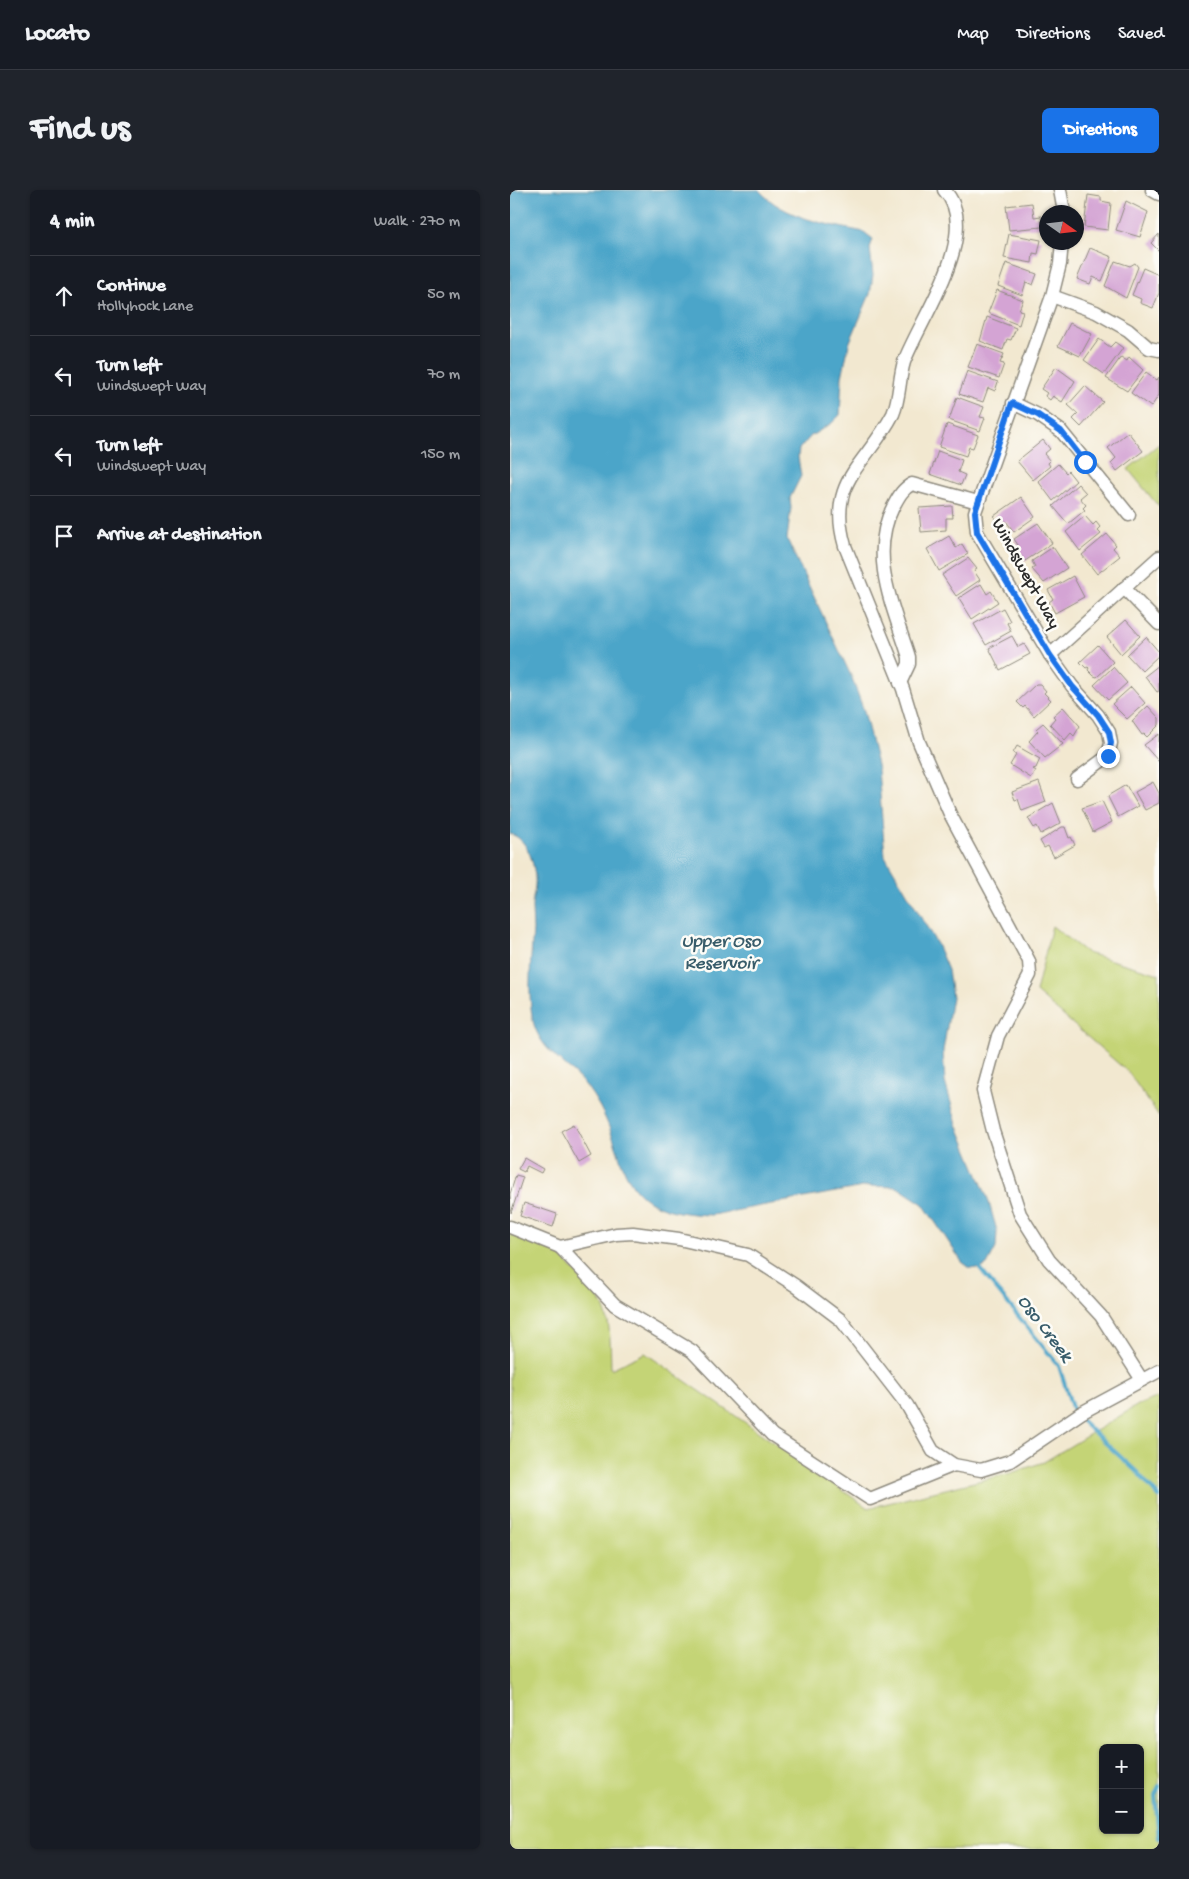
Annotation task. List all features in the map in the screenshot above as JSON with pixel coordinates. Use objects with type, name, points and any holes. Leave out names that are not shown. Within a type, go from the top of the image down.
[{"type":"street","points":[[944,190],[952,198],[958,228],[943,282],[904,362],[894,411],[845,486],[838,512],[845,546],[900,683],[919,742],[950,814],[1029,961],[1030,975],[998,1036],[983,1091],[993,1131],[1020,1214],[1048,1260],[1101,1316],[1142,1380]]},
{"type":"street","points":[[1060,190],[1063,205]]},
{"type":"street","points":[[1152,190],[1159,194]]},
{"type":"street","name":"Windswept Way","points":[[1061,250],[1060,264],[1052,296],[1012,403],[975,512],[977,532],[1050,655],[1072,686],[1098,715],[1109,732],[1111,743],[1108,756],[1077,779]]},
{"type":"street","points":[[1052,296],[1096,312],[1128,330],[1149,348],[1159,350]]},
{"type":"street","points":[[1012,403],[1038,415],[1061,431],[1129,515]]},
{"type":"street","points":[[900,683],[910,664],[909,656],[886,585],[882,562],[882,541],[891,510],[901,493],[912,484],[978,502]]},
{"type":"street","points":[[1050,655],[1159,557]]},
{"type":"street","points":[[1124,588],[1159,624]]},
{"type":"street","points":[[510,1227],[560,1247],[615,1305],[692,1351],[772,1435],[870,1499],[954,1465]]},
{"type":"street","points":[[560,1247],[616,1234],[633,1233],[678,1238],[748,1255],[796,1286],[841,1320],[907,1405],[933,1452],[954,1465],[981,1470],[1010,1461],[1076,1416],[1159,1371]]},
{"type":"green space","points":[[1159,444],[1159,507],[1128,469]]},
{"type":"green space","points":[[1052,926],[1087,953],[1159,974],[1159,1116],[1128,1072],[1036,992]]},
{"type":"green space","points":[[510,1234],[555,1250],[597,1295],[608,1322],[611,1369],[645,1353],[868,1508],[1011,1473],[1044,1462],[1138,1405],[1159,1397],[1159,1849],[510,1849]]},
{"type":"water","name":"Upper Oso Reservoir","points":[[510,190],[759,190],[769,200],[794,214],[821,223],[864,232],[873,239],[870,248],[873,275],[870,294],[849,344],[842,377],[840,415],[832,423],[811,436],[799,449],[798,457],[801,476],[790,498],[791,508],[787,539],[852,678],[864,711],[878,769],[885,856],[937,944],[948,970],[952,997],[943,1051],[945,1082],[957,1124],[988,1199],[997,1231],[996,1248],[987,1265],[980,1269],[970,1268],[962,1262],[923,1204],[897,1187],[868,1186],[712,1215],[677,1212],[653,1203],[637,1191],[627,1175],[603,1113],[589,1090],[582,1081],[549,1051],[537,1032],[531,1010],[530,987],[534,872],[531,858],[525,845],[516,836],[510,834]]},
{"type":"building","points":[[1088,195],[1101,197],[1101,201],[1111,203],[1108,230],[1084,227]]},
{"type":"building","points":[[1126,201],[1148,212],[1140,237],[1116,230]]},
{"type":"building","points":[[1032,203],[1034,217],[1039,216],[1039,227],[1009,230],[1006,206]]},
{"type":"building","points":[[1009,234],[1039,240],[1038,254],[1033,253],[1032,263],[1004,258]]},
{"type":"building","points":[[1159,234],[1159,251],[1151,243]]},
{"type":"building","points":[[1090,248],[1112,257],[1102,281],[1093,277],[1090,284],[1077,279]]},
{"type":"building","points":[[1115,261],[1130,266],[1135,263],[1138,267],[1126,298],[1105,286]]},
{"type":"building","points":[[1006,263],[1037,274],[1033,285],[1026,282],[1022,295],[998,286]]},
{"type":"building","points":[[1143,268],[1159,275],[1159,293],[1153,308],[1140,303],[1141,299],[1132,295]]},
{"type":"building","points":[[997,290],[1023,300],[1019,310],[1023,311],[1019,325],[988,313]]},
{"type":"building","points":[[987,317],[1016,328],[1011,340],[1007,339],[1003,350],[980,341]]},
{"type":"building","points":[[1070,323],[1092,334],[1080,356],[1058,346]]},
{"type":"building","points":[[1099,339],[1110,347],[1115,342],[1123,348],[1104,374],[1084,360]]},
{"type":"building","points":[[977,344],[1004,354],[1000,363],[1004,364],[999,378],[968,367]]},
{"type":"building","points":[[1121,357],[1127,361],[1129,357],[1143,370],[1127,391],[1106,378]]},
{"type":"building","points":[[1056,367],[1075,381],[1062,402],[1053,396],[1050,400],[1045,396],[1047,393],[1041,389]]},
{"type":"building","points":[[967,371],[998,382],[995,391],[988,388],[983,402],[959,394]]},
{"type":"building","points":[[1146,372],[1157,380],[1159,377],[1159,395],[1151,407],[1131,393]]},
{"type":"building","points":[[1085,386],[1103,402],[1081,427],[1073,419],[1078,414],[1068,405]]},
{"type":"building","points":[[957,397],[984,407],[980,417],[985,418],[980,431],[949,420]]},
{"type":"building","points":[[947,424],[978,435],[973,448],[969,447],[966,456],[939,447]]},
{"type":"building","points":[[1128,432],[1143,451],[1117,471],[1111,463],[1116,458],[1108,448]]},
{"type":"building","points":[[1043,440],[1050,449],[1044,454],[1050,461],[1048,463],[1050,466],[1033,480],[1017,461]]},
{"type":"building","points":[[938,451],[962,460],[958,472],[965,475],[961,485],[930,474]]},
{"type":"building","points":[[1058,464],[1066,473],[1068,471],[1076,481],[1053,501],[1038,481]]},
{"type":"building","points":[[1078,484],[1086,493],[1080,498],[1086,505],[1083,508],[1085,510],[1068,524],[1053,506]]},
{"type":"building","points":[[1021,497],[1035,517],[1014,532],[1006,521],[1000,525],[994,516]]},
{"type":"building","points":[[952,506],[953,518],[946,518],[946,530],[921,532],[919,508]]},
{"type":"building","points":[[1085,516],[1093,525],[1096,522],[1100,527],[1097,530],[1101,534],[1080,551],[1066,532]]},
{"type":"building","points":[[1038,523],[1052,543],[1025,561],[1016,550],[1020,548],[1014,539]]},
{"type":"building","points":[[1107,534],[1116,545],[1113,548],[1120,556],[1097,574],[1082,555]]},
{"type":"building","points":[[949,536],[956,548],[962,544],[968,554],[939,571],[927,549]]},
{"type":"building","points":[[1053,547],[1067,568],[1044,583],[1032,569],[1035,567],[1032,561]]},
{"type":"building","points":[[968,558],[977,569],[974,571],[980,580],[956,596],[942,575]]},
{"type":"building","points":[[1073,576],[1084,597],[1055,613],[1049,602],[1053,599],[1048,590]]},
{"type":"building","points":[[981,584],[987,594],[991,591],[998,602],[972,619],[959,598]]},
{"type":"building","points":[[1003,608],[1010,621],[1007,623],[1011,631],[986,645],[974,624]]},
{"type":"building","points":[[1126,620],[1140,636],[1121,654],[1107,637]]},
{"type":"building","points":[[1012,636],[1018,647],[1024,644],[1030,654],[1000,670],[989,648]]},
{"type":"building","points":[[1146,637],[1159,652],[1159,655],[1142,671],[1127,655]]},
{"type":"building","points":[[1098,645],[1113,662],[1097,677],[1088,670],[1088,667],[1086,668],[1080,662]]},
{"type":"building","points":[[1159,665],[1159,691],[1157,692],[1145,676]]},
{"type":"building","points":[[1113,667],[1127,683],[1108,700],[1094,685]]},
{"type":"building","points":[[1036,684],[1040,684],[1046,691],[1044,693],[1051,700],[1034,716],[1025,706],[1023,708],[1017,702]]},
{"type":"building","points":[[1131,687],[1145,703],[1127,719],[1112,704]]},
{"type":"building","points":[[1148,706],[1159,718],[1159,725],[1147,737],[1144,734],[1142,735],[1132,721]]},
{"type":"building","points":[[1063,707],[1080,726],[1074,736],[1071,733],[1065,740],[1050,724],[1055,718],[1053,716]]},
{"type":"building","points":[[1043,723],[1063,744],[1045,758],[1029,741],[1038,731],[1036,729]]},
{"type":"building","points":[[1159,734],[1159,762],[1144,745]]},
{"type":"building","points":[[1017,746],[1040,759],[1036,768],[1033,769],[1036,771],[1031,778],[1010,765],[1016,755],[1013,753]]},
{"type":"building","points":[[1039,782],[1046,802],[1022,811],[1018,799],[1015,800],[1012,792]]},
{"type":"building","points":[[1153,782],[1159,793],[1159,803],[1145,810],[1135,792]]},
{"type":"building","points":[[1126,785],[1138,806],[1118,817],[1108,797]]},
{"type":"building","points":[[1102,801],[1112,822],[1093,832],[1082,808]]},
{"type":"building","points":[[1053,803],[1061,823],[1041,834],[1037,826],[1034,828],[1028,818]]},
{"type":"building","points":[[1065,827],[1069,838],[1071,837],[1075,845],[1054,857],[1048,846],[1044,848],[1040,841]]},
{"type":"building","points":[[574,1124],[591,1156],[579,1163],[561,1131]]},
{"type":"building","points":[[524,1158],[543,1169],[541,1173],[527,1166],[524,1172],[518,1169]]},
{"type":"building","points":[[516,1175],[523,1177],[511,1213],[510,1194]]},
{"type":"building","points":[[524,1203],[557,1214],[553,1227],[520,1216]]},
{"type":"waterway","name":"Oso Creek","points":[[980,1269],[1059,1366],[1074,1414],[1138,1473],[1159,1497]]},
{"type":"waterway","name":"Oso Creek","points":[[1159,1786],[1155,1795],[1159,1838]]},
{"type":"route","points":[[1085,462],[1061,431],[1038,415],[1012,403],[975,512],[975,522],[977,532],[1039,633],[1050,655],[1072,686],[1098,715],[1109,732],[1111,743],[1108,756]]}]
